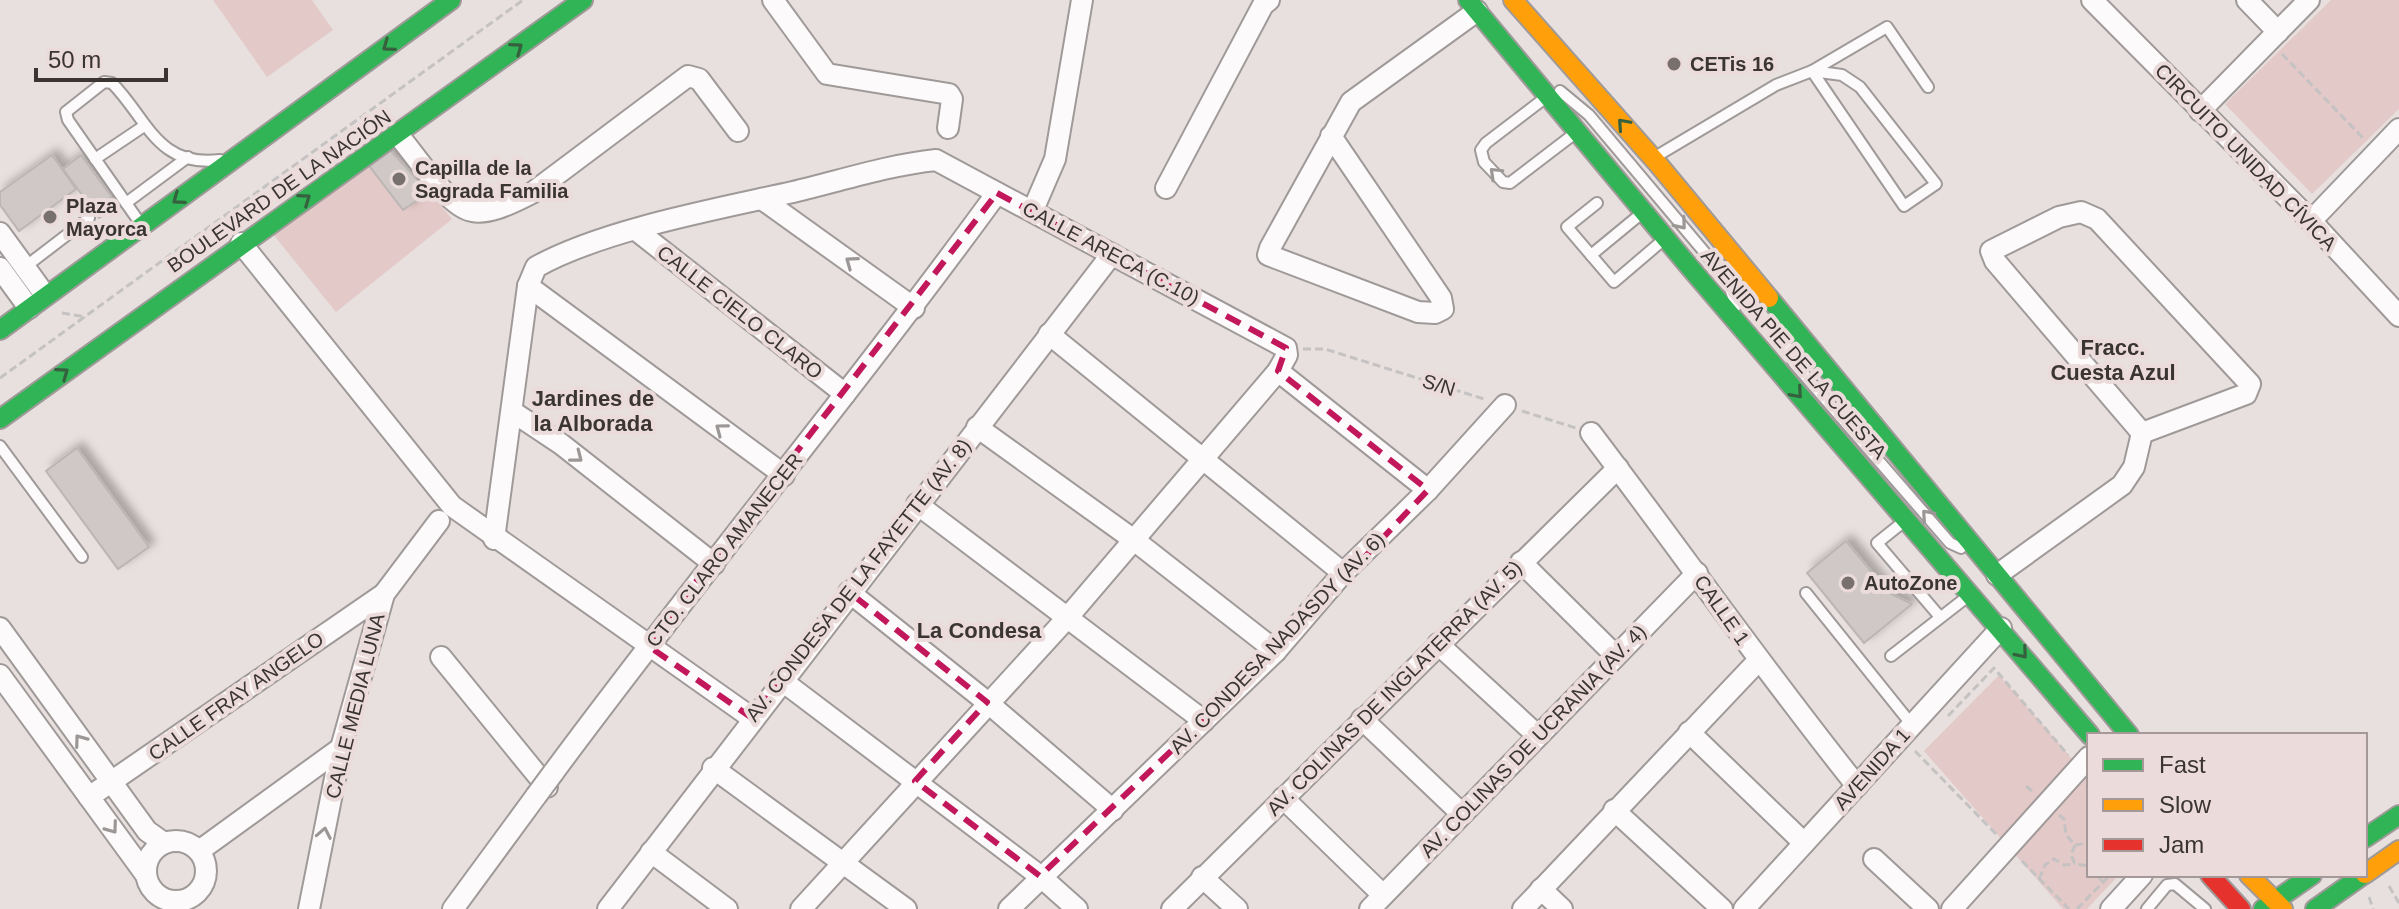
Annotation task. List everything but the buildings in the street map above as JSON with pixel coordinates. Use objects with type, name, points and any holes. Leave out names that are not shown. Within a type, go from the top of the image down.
[{"type":"main road","points":[[0,330],[451,0]]},
{"type":"main road","name":"BOULEVARD DE LA NACIÓN","points":[[0,419],[583,0]]},
{"type":"main road","name":"AVENIDA PIE DE LA CUESTA","points":[[1513,0],[1656,161],[2127,733]]},
{"type":"main road","name":"AVENIDA PIE DE LA CUESTA","points":[[1472,6],[1746,333],[1972,593],[2088,733]]},
{"type":"main road","points":[[2367,837],[2399,815]]},
{"type":"main road","points":[[2367,872],[2399,850]]},
{"type":"main road","points":[[2212,877],[2241,909]]},
{"type":"main road","points":[[2251,877],[2274,907],[2310,877]]},
{"type":"main road","points":[[2315,909],[2360,877]]},
{"type":"main road","points":[[2340,909],[2362,877]]},
{"type":"street","points":[[773,0],[827,74],[949,94],[952,99],[948,128]]},
{"type":"street","points":[[1033,210],[1055,159],[1082,0]]},
{"type":"street","points":[[1166,188],[1263,5],[1269,0]]},
{"type":"street","name":"CIRCUITO UNIDAD CÍVICA","points":[[2092,0],[2311,221],[2399,316]]},
{"type":"street","points":[[2247,0],[2273,36]]},
{"type":"street","points":[[2200,111],[2309,0]]},
{"type":"street","points":[[1331,136],[1441,298],[1443,309],[1439,312],[1418,312],[1275,261],[1268,255],[1331,136],[1351,102],[1472,6]]},
{"type":"street","points":[[398,135],[452,202],[472,212],[504,207],[532,193],[688,76],[699,79],[738,131]]},
{"type":"street","points":[[2311,221],[2390,145]]},
{"type":"street","name":"CALLE ARECA (C.10)","points":[[762,199],[936,160],[1286,348]]},
{"type":"street","name":"CTO. CLARO AMANECER","points":[[453,909],[647,645],[914,308],[997,193]]},
{"type":"street","points":[[494,539],[528,286],[536,267],[552,258],[636,230],[762,199],[914,308]]},
{"type":"street","points":[[2081,212],[2097,219],[2250,384],[2246,394],[2142,433],[1995,261],[1991,251],[2059,217],[2081,212]]},
{"type":"street","name":"CALLE CIELO CLARO","points":[[636,230],[845,394]]},
{"type":"street","points":[[0,233],[25,267],[37,302]]},
{"type":"street","points":[[241,243],[452,506],[494,539],[752,718]]},
{"type":"street","name":"AV. CONDESA DE LA FAYETTE (AV. 8)","points":[[608,909],[713,768],[1112,254]]},
{"type":"street","points":[[0,268],[37,302]]},
{"type":"street","points":[[528,286],[784,475]]},
{"type":"street","points":[[1049,334],[1343,573]]},
{"type":"street","points":[[801,909],[987,702],[1068,617],[1278,371],[1287,355],[1286,348]]},
{"type":"street","points":[[1278,371],[1428,490]]},
{"type":"street","name":"AV. CONDESA NADASDY (AV. 6)","points":[[1009,909],[1276,651],[1343,573],[1428,490],[1505,405]]},
{"type":"street","points":[[513,412],[561,444],[714,564]]},
{"type":"street","points":[[977,427],[1134,540],[1276,651]]},
{"type":"street","name":"CALLE 1","points":[[1591,433],[1697,573],[1757,662],[1857,786]]},
{"type":"street","points":[[1992,569],[2122,485],[2134,467],[2142,433]]},
{"type":"street","name":"AV. COLINAS DE INGLATERRA (AV. 5)","points":[[1172,909],[1618,468]]},
{"type":"street","points":[[917,504],[1204,721]]},
{"type":"street","name":"CALLE MEDIA LUNA","points":[[309,909],[341,748],[384,594],[439,521]]},
{"type":"street","points":[[1521,562],[1615,655]]},
{"type":"street","name":"AV. COLINAS DE UCRANIA (AV. 4)","points":[[1377,902],[1697,573]]},
{"type":"street","points":[[849,592],[987,702],[1113,810]]},
{"type":"street","name":"CALLE FRAY ANGELO","points":[[89,797],[384,594]]},
{"type":"street","points":[[0,628],[147,831],[164,843]]},
{"type":"street","name":"AVENIDA 1","points":[[1744,909],[2001,628]]},
{"type":"street","points":[[1438,644],[1537,735]]},
{"type":"street","points":[[441,657],[546,785]]},
{"type":"street","points":[[1523,909],[1757,662]]},
{"type":"street","points":[[0,675],[146,875],[162,902],[179,902],[199,892],[207,871],[199,851],[183,841],[164,843],[150,856],[146,875]]},
{"type":"street","points":[[781,680],[1040,876],[1077,909]]},
{"type":"street","points":[[1362,719],[1462,814]]},
{"type":"street","points":[[1689,732],[1804,843]]},
{"type":"street","points":[[199,851],[341,748]]},
{"type":"street","points":[[1952,909],[2009,847],[2081,759]]},
{"type":"street","points":[[713,768],[906,909]]},
{"type":"street","points":[[1283,798],[1377,902]]},
{"type":"street","points":[[1614,810],[1722,909]]},
{"type":"street","points":[[651,852],[727,909]]},
{"type":"street","points":[[1874,859],[1928,909]]},
{"type":"street","points":[[1202,877],[1237,909]]},
{"type":"street","points":[[2111,909],[2140,877]]},
{"type":"street","points":[[1541,889],[1562,909]]},
{"type":"lane","points":[[1656,161],[1776,85],[1812,71],[1887,27],[1928,87]]},
{"type":"lane","points":[[1509,50],[1589,115],[1727,279],[1746,333]]},
{"type":"lane","points":[[1812,71],[1842,75],[1860,87],[1936,184],[1904,206],[1812,71]]},
{"type":"lane","points":[[141,225],[66,112],[104,82],[112,83],[120,90],[153,139],[188,157],[210,161],[234,158]]},
{"type":"lane","points":[[1549,95],[1486,143],[1481,150],[1484,162],[1503,182],[1510,183],[1579,130]]},
{"type":"lane","points":[[95,159],[144,126]]},
{"type":"lane","points":[[126,203],[188,157]]},
{"type":"lane","points":[[1656,161],[1669,164],[1687,180]]},
{"type":"lane","points":[[1704,219],[1705,197]]},
{"type":"lane","points":[[1597,203],[1567,227],[1614,282],[1666,238]]},
{"type":"lane","points":[[1591,255],[1645,211]]},
{"type":"lane","points":[[25,267],[89,218]]},
{"type":"lane","points":[[0,446],[82,557]]},
{"type":"lane","points":[[1907,519],[1877,543],[1940,617]]},
{"type":"lane","points":[[1806,593],[1907,731]]},
{"type":"lane","points":[[1891,656],[1972,593]]},
{"type":"lane","points":[[2147,909],[2167,885],[2175,884],[2205,909]]},
{"type":"path","points":[[0,378],[523,0]]},
{"type":"path","points":[[2273,36],[2390,145]]},
{"type":"path","name":"S/N","points":[[1286,348],[1325,349],[1591,433]]},
{"type":"path","points":[[1945,720],[1994,668],[2081,759]]},
{"type":"path","points":[[1907,731],[2009,847],[2069,909]]},
{"type":"path","points":[[2075,864],[2071,855],[2075,845],[2087,843]]},
{"type":"path","points":[[2039,879],[2045,865],[2054,859],[2064,865],[2087,866]]},
{"type":"path","points":[[2077,909],[2108,877]]},
{"type":"highlighted area","points":[[997,193],[1286,348],[1278,371],[1428,490],[1276,651],[1040,876],[915,781],[987,702],[849,592],[752,718],[647,645]]},
{"type":"shaded area","points":[[213,0],[312,0],[333,30],[267,77]]},
{"type":"shaded area","points":[[2331,0],[2399,0],[2399,109],[2312,194],[2225,104]]},
{"type":"shaded area","points":[[367,163],[403,210],[429,192],[452,219],[336,312],[272,233]]},
{"type":"shaded area","points":[[1999,675],[2087,776],[2087,877],[2117,877],[2087,909],[2063,909],[1924,751]]},
{"type":"traffic: fast","points":[[0,330],[451,0]]},
{"type":"traffic: fast","points":[[0,419],[583,0]]},
{"type":"traffic: fast","points":[[1468,0],[1687,264],[2088,733]]},
{"type":"traffic: fast","points":[[1769,298],[2127,733]]},
{"type":"traffic: fast","points":[[2367,837],[2399,815]]},
{"type":"traffic: fast","points":[[2263,909],[2309,877]]},
{"type":"traffic: fast","points":[[2315,909],[2360,877]]},
{"type":"traffic: slow","points":[[1513,0],[1658,164],[1769,298]]},
{"type":"traffic: slow","points":[[2367,873],[2399,850]]},
{"type":"traffic: slow","points":[[2251,877],[2283,909]]},
{"type":"traffic: jam","points":[[2212,877],[2241,909]]},
{"type":"place","name":"CETis 16","points":[[1674,64]]},
{"type":"place","name":"Capilla de la Sagrada Familia","points":[[399,179]]},
{"type":"place","name":"Plaza Mayorca","points":[[50,217]]},
{"type":"place","name":"AutoZone","points":[[1848,583]]},
{"type":"district","name":"Fracc. Cuesta Azul","points":[[2113,360]]},
{"type":"district","name":"Jardines de la Alborada","points":[[593,410]]},
{"type":"district","name":"La Condesa","points":[[979,630]]}]
